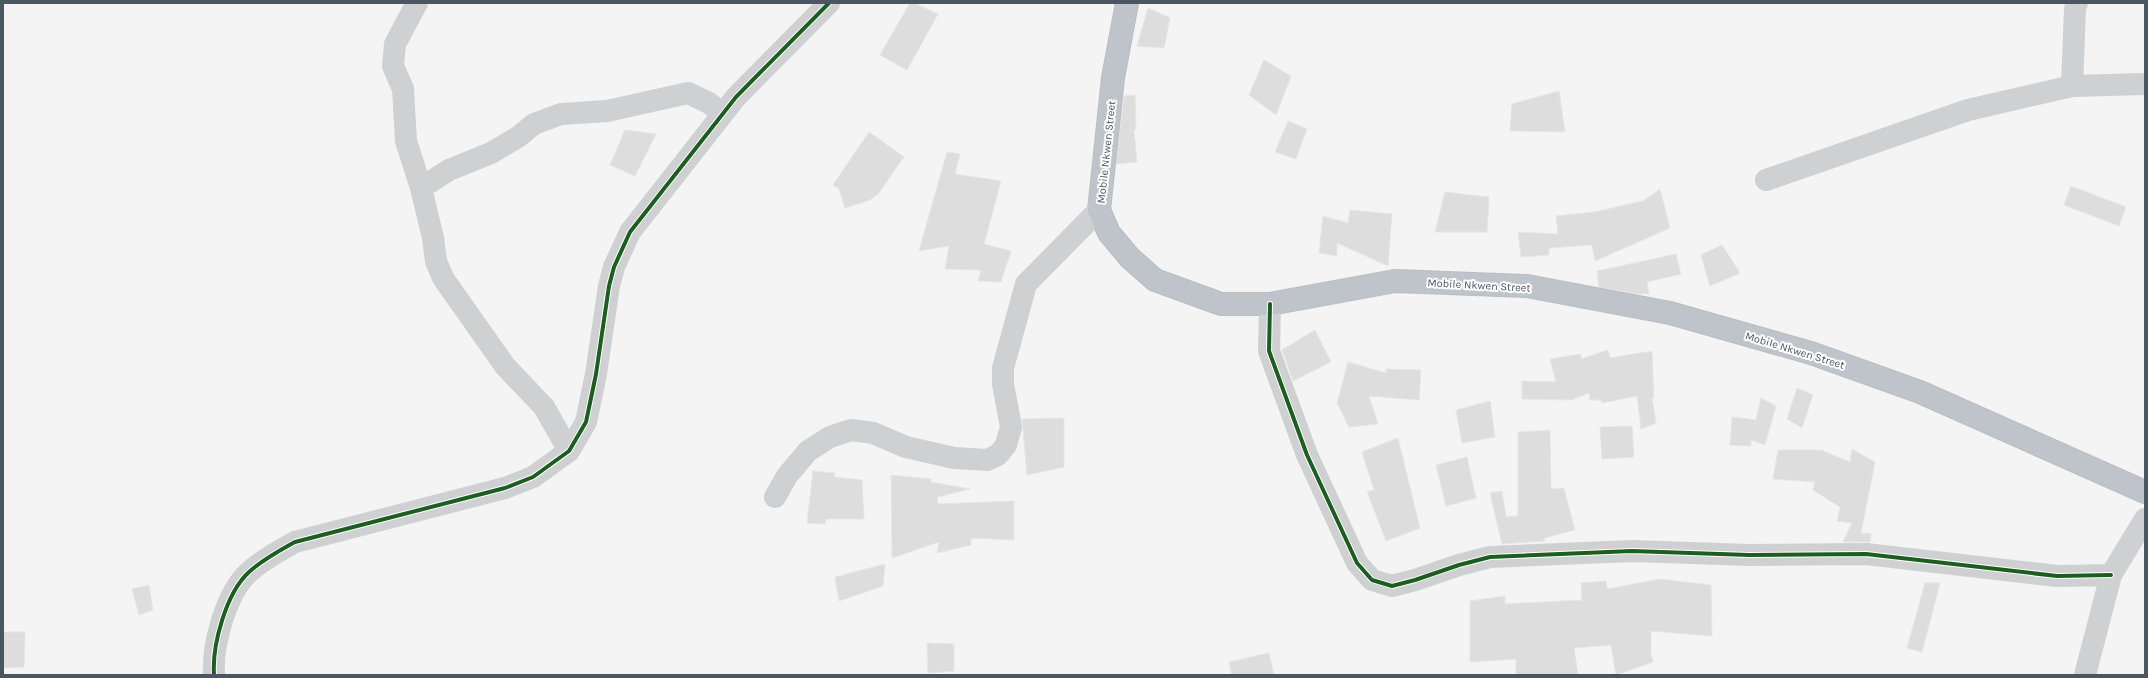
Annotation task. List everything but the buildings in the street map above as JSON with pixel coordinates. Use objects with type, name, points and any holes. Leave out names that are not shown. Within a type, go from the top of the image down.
[{"type":"highway","name":"Mobile Nkwen Street","points":[[1127,3],[1113,78],[1100,210],[1109,233],[1130,258],[1155,280],[1221,304],[1270,304],[1395,281],[1527,286],[1670,313],[1810,353],[1920,392],[2145,492]]},
{"type":"street","points":[[417,3],[394,44],[393,66],[403,89],[406,141],[421,188],[434,238],[436,261],[442,278],[505,366],[544,407],[569,451]]},
{"type":"street","points":[[214,675],[213,660],[221,624],[233,595],[248,573],[270,556],[295,542],[505,488],[533,477],[569,451],[586,422],[614,267],[630,232],[722,113],[829,3]]},
{"type":"street","points":[[2072,86],[2075,10],[2077,3]]},
{"type":"street","points":[[1766,180],[1968,110],[2072,86],[2145,84]]},
{"type":"street","points":[[421,188],[449,170],[491,153],[518,137],[534,124],[561,114],[607,111],[688,93],[709,103],[722,113]]},
{"type":"street","points":[[775,497],[787,476],[808,451],[830,437],[851,430],[873,432],[906,447],[954,458],[988,460],[998,455],[1006,445],[1012,427],[1003,384],[1003,368],[1026,284],[1100,210]]},
{"type":"street","points":[[1270,304],[1269,351],[1307,455],[1357,563],[1372,580],[1392,586],[1490,557],[1632,551],[1749,555],[1866,554],[2057,576],[2111,575]]},
{"type":"street","points":[[2084,675],[2111,575],[2145,519]]},
{"type":"cycle path","points":[[214,675],[215,649],[227,606],[241,581],[249,572],[271,556],[295,542],[505,488],[533,477],[569,451],[586,422],[596,374],[609,286],[614,267],[630,232],[736,97],[829,3]]},
{"type":"cycle path","points":[[1270,304],[1269,351],[1307,455],[1357,563],[1372,580],[1392,586],[1490,557],[1632,551],[1749,555],[1866,554],[2057,576],[2111,575]]}]
